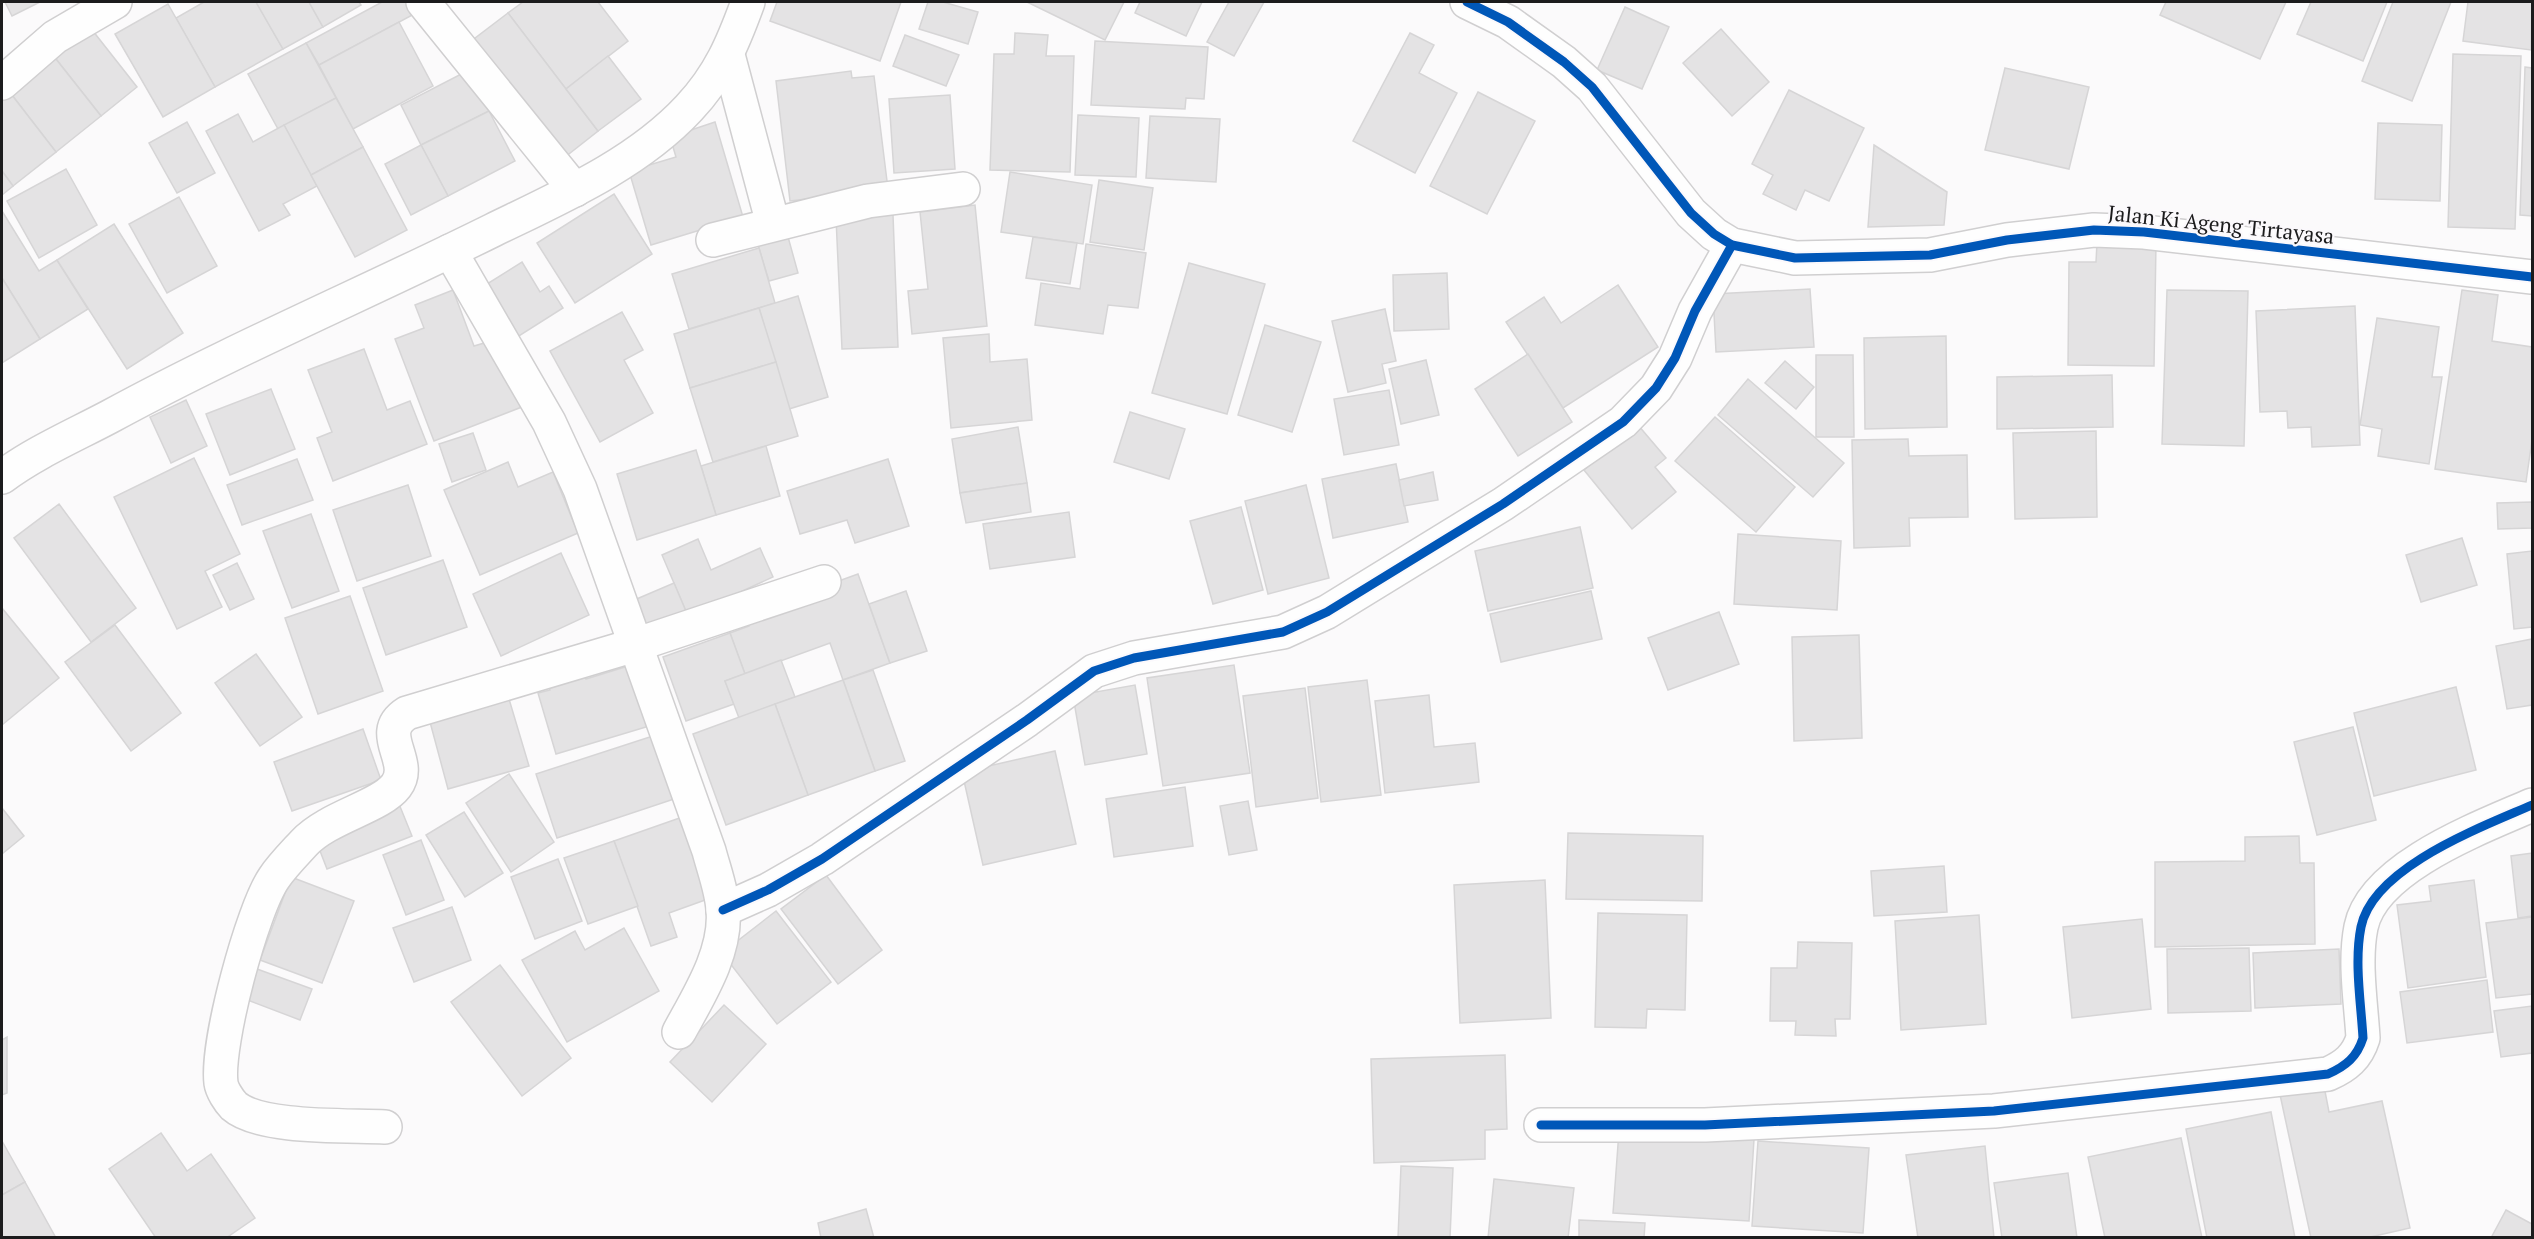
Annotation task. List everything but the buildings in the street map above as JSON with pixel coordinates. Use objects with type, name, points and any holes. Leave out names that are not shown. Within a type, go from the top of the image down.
[{"type":"street","points":[[2,83],[55,37],[115,2]]},
{"type":"street","points":[[423,2],[574,190]]},
{"type":"street","points":[[2,477],[158,390],[574,190],[666,131],[696,100],[728,55],[748,2]]},
{"type":"street","name":"Jalan Ki Ageng Tirtayasa","points":[[1467,2],[1508,22],[1564,62],[1593,87],[1691,213],[1714,234],[1732,245],[1795,258],[1930,255],[2007,240],[2094,230],[2144,232],[2532,277]]},
{"type":"street","points":[[728,55],[773,224]]},
{"type":"street","points":[[713,240],[868,201],[963,189]]},
{"type":"street","points":[[723,910],[768,890],[822,859],[1027,720],[1094,671],[1134,658],[1283,632],[1327,612],[1503,504],[1623,423],[1656,388],[1675,358],[1695,311],[1732,245]]},
{"type":"street","points":[[450,251],[549,422],[580,489],[692,798],[723,910],[723,927],[714,958],[679,1032]]},
{"type":"street","points":[[385,1127],[270,1122],[234,1106],[225,1094],[221,1083],[224,1035],[249,938],[274,878],[305,841],[322,828],[386,795],[397,785],[401,771],[393,729],[397,721],[407,712],[636,645],[824,582]]},
{"type":"street","points":[[1541,1125],[1705,1125],[1994,1110],[2328,1074],[2352,1060],[2363,1038],[2359,944],[2361,925],[2381,891],[2400,872],[2471,831],[2532,805]]},
{"type":"cycle path","points":[[1467,2],[1508,22],[1564,62],[1592,87],[1691,213],[1714,234],[1732,245],[1795,258],[1930,255],[2007,240],[2094,230],[2144,232],[2532,277]]},
{"type":"cycle path","points":[[723,910],[768,890],[822,859],[1027,720],[1094,671],[1134,658],[1283,632],[1327,612],[1503,504],[1623,422],[1656,388],[1675,358],[1695,311],[1732,245]]},
{"type":"cycle path","points":[[1541,1125],[1705,1125],[1994,1111],[2328,1074],[2350,1060],[2358,1051],[2363,1038],[2358,954],[2361,927],[2370,905],[2386,886],[2407,868],[2432,852],[2459,837],[2532,805]]}]
